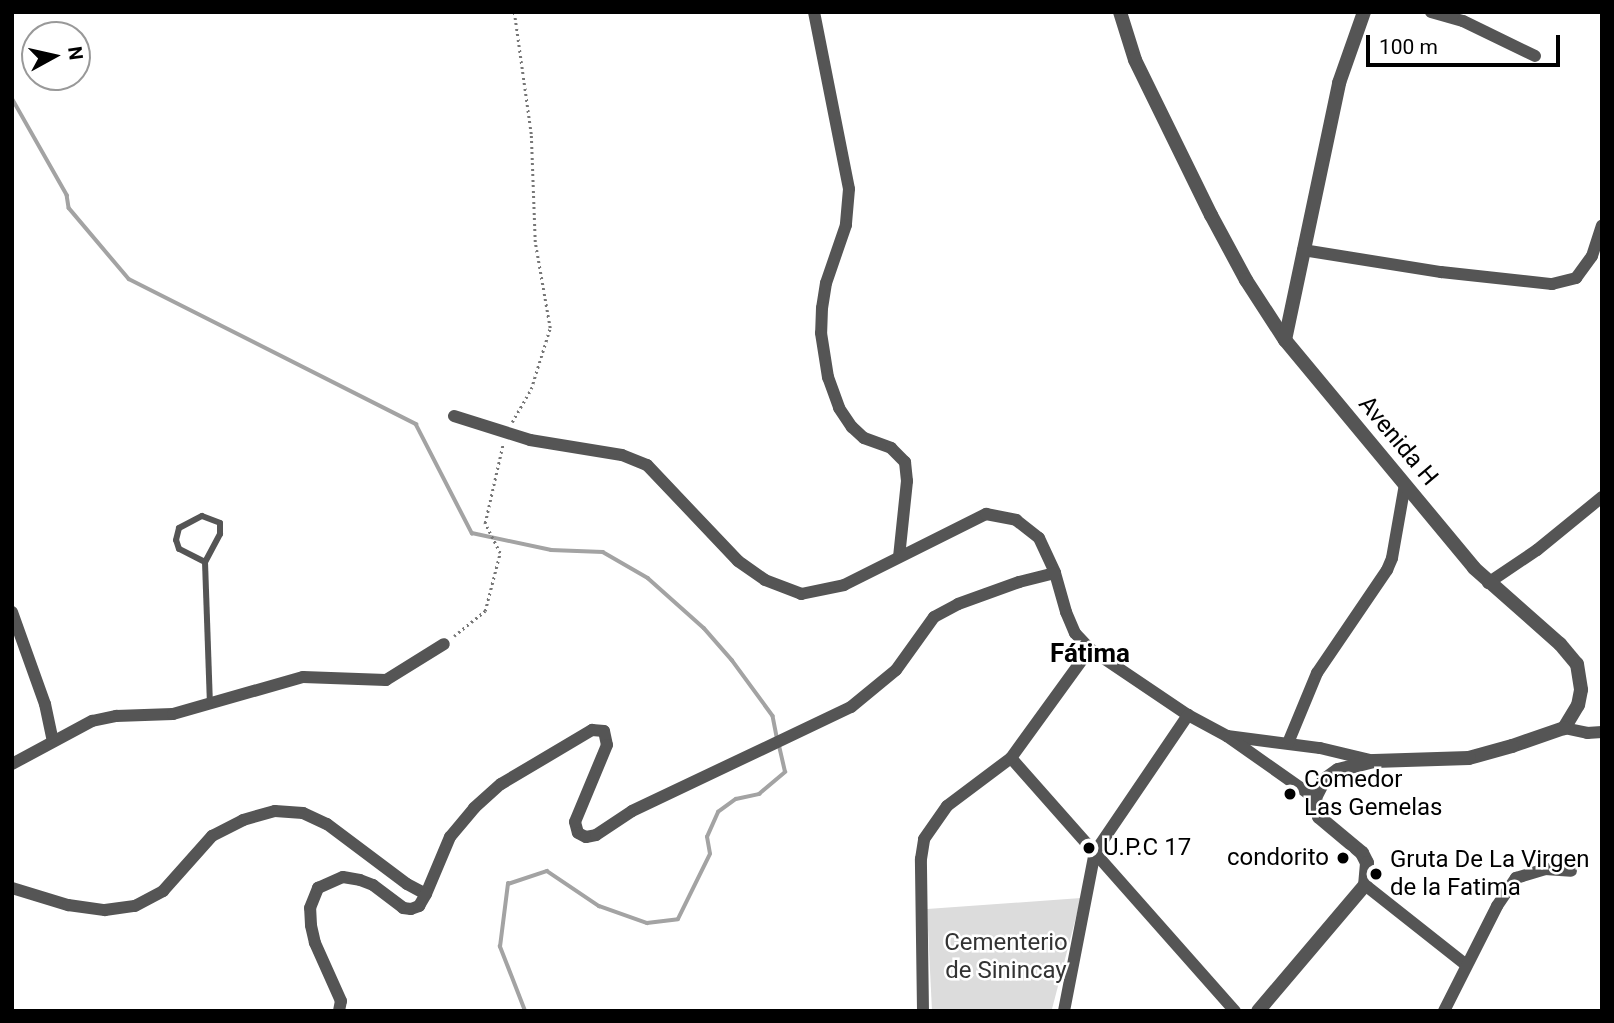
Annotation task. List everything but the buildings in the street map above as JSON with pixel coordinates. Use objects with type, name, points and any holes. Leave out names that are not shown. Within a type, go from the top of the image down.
[{"type":"street","points":[[814,12],[849,189],[846,225],[826,283],[821,334],[828,377],[839,408],[864,439],[891,448],[905,462],[907,481],[899,557]]},
{"type":"street","name":"Avenida H","points":[[1120,12],[1135,60],[1211,215],[1245,280],[1285,340],[1488,583],[1560,644],[1577,664],[1581,690],[1578,705],[1564,728]]},
{"type":"street","points":[[1285,340],[1339,83],[1364,12]]},
{"type":"street","points":[[1431,12],[1463,21],[1535,56]]},
{"type":"street","points":[[1303,250],[1441,272],[1552,284],[1576,278],[1592,256],[1602,226]]},
{"type":"street","points":[[453,416],[506,433],[622,454],[647,465],[738,561],[765,580],[801,594],[844,585],[986,514],[1016,520],[1039,538],[1055,573],[1075,634],[1090,649],[1188,715],[1227,736],[1315,798]]},
{"type":"street","points":[[1288,743],[1318,673],[1387,570],[1405,484]]},
{"type":"street","points":[[1488,583],[1537,550],[1602,497]]},
{"type":"street","points":[[339,1011],[341,1001],[315,943],[311,925],[310,908],[318,888],[343,877],[360,880],[373,884],[404,908],[419,906],[450,837],[474,808],[501,784],[593,730],[604,731],[607,745],[575,822],[578,833],[586,837],[596,835],[632,811],[791,738],[851,706],[876,689],[896,670],[934,617],[982,595],[1055,573]]},
{"type":"street","points":[[12,612],[45,704],[53,741]]},
{"type":"street","points":[[12,764],[92,721],[116,716],[164,715],[303,677],[386,680],[444,645]]},
{"type":"street","points":[[923,1011],[921,859],[924,839],[947,806],[1011,758],[1090,649]]},
{"type":"street","points":[[1064,1011],[1096,852],[1188,715]]},
{"type":"street","points":[[1258,1011],[1365,885],[1367,863],[1362,853],[1319,817],[1315,798],[1324,780],[1338,770],[1374,761],[1469,758],[1564,728],[1587,733],[1602,732]]},
{"type":"street","points":[[1227,736],[1288,743],[1374,761]]},
{"type":"street","points":[[1011,758],[1235,1011]]},
{"type":"street","points":[[12,888],[68,905],[106,910],[135,906],[163,891],[212,836],[243,820],[275,811],[303,813],[327,824],[399,879],[426,894]]},
{"type":"street","points":[[1444,1011],[1465,964],[1497,906],[1517,878],[1545,869],[1571,871]]},
{"type":"street","points":[[1365,885],[1465,964]]},
{"type":"lane","points":[[205,562],[180,549],[176,540],[179,528],[202,516],[220,523],[220,534],[205,562],[210,702]]},
{"type":"path","points":[[444,645],[485,611],[500,553],[485,523],[506,433],[531,388],[550,328],[535,242],[531,134],[514,12]]},
{"type":"green space","name":"Cementerio de Sinincay","points":[[1081,898],[1052,1009],[932,1011],[927,909]]},
{"type":"waterway","points":[[12,98],[67,195],[69,208],[129,279],[416,424],[472,533],[551,550],[603,552],[648,578],[704,628],[732,660],[773,716],[777,737]]},
{"type":"waterway","points":[[525,1011],[500,947],[508,884],[547,871],[599,906],[647,923],[678,919],[710,854],[707,837],[718,812],[736,799],[759,794],[785,772],[779,745]]},
{"type":"place","name":"Comedor Las Gemelas","points":[[1290,794]]},
{"type":"place","name":"U.P.C 17","points":[[1089,848]]},
{"type":"place","name":"condorito","points":[[1343,858]]},
{"type":"place","name":"Gruta De La Virgen de la Fatima","points":[[1376,874]]},
{"type":"district","name":"Fátima","points":[[1090,654]]}]
